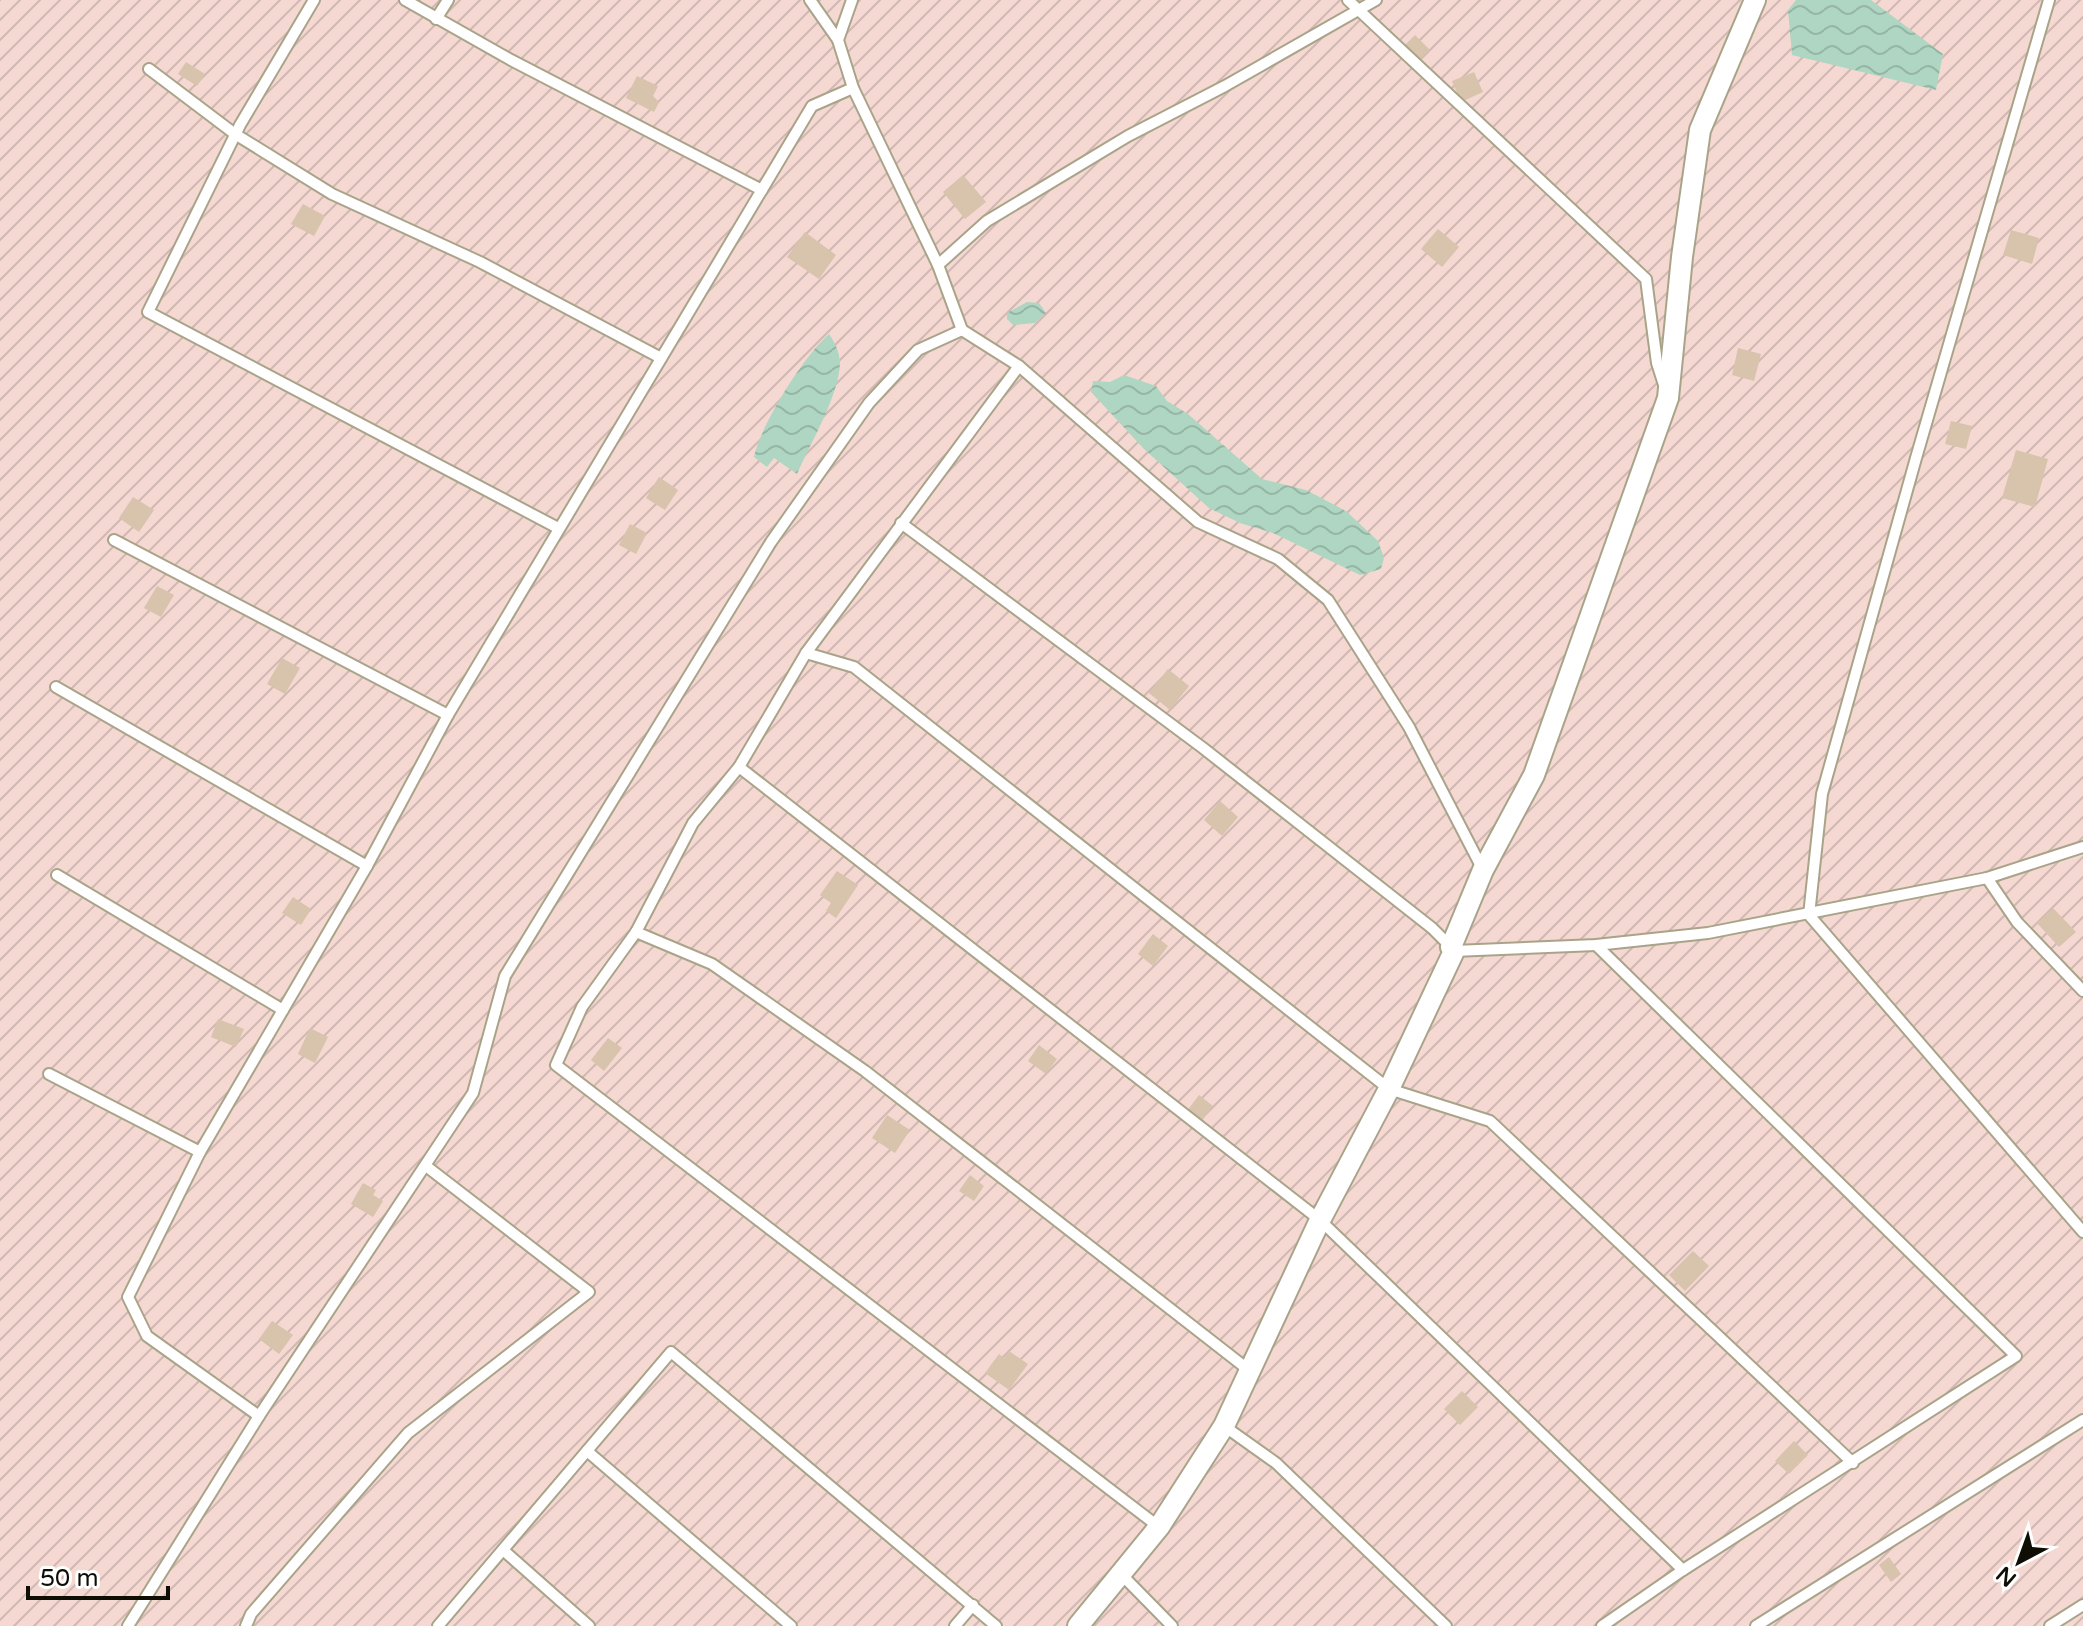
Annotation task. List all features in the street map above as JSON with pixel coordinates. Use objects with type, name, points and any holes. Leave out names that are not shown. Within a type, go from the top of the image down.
[{"type":"street","points":[[1078,1626],[1159,1527],[1224,1426],[1320,1220],[1389,1089],[1453,949],[1483,870],[1534,775],[1668,398],[1682,257],[1700,130],[1755,0]]},
{"type":"lane","points":[[314,0],[235,134],[148,312],[558,528]]},
{"type":"lane","points":[[405,0],[762,190]]},
{"type":"lane","points":[[436,19],[448,0]]},
{"type":"lane","points":[[810,0],[838,40],[853,88],[938,265],[962,330],[1019,366],[1198,522],[1278,559],[1328,600],[1409,727],[1483,870]]},
{"type":"lane","points":[[838,40],[852,0]]},
{"type":"lane","points":[[1348,0],[1646,279],[1657,363],[1668,398]]},
{"type":"lane","points":[[938,265],[987,221],[1128,136],[1225,86],[1376,0]]},
{"type":"lane","points":[[2049,0],[1822,794],[1809,915],[2083,1232]]},
{"type":"lane","points":[[149,69],[235,134],[332,194],[480,262],[661,358]]},
{"type":"lane","points":[[259,1416],[147,1336],[128,1297],[200,1152],[367,866],[448,715],[558,528],[812,106],[853,88]]},
{"type":"lane","points":[[128,1626],[259,1416],[473,1093],[505,976],[771,542],[869,403],[918,350],[962,330]]},
{"type":"lane","points":[[1019,366],[806,653],[739,767],[693,823],[636,932],[582,1007],[556,1065],[1159,1527]]},
{"type":"lane","points":[[901,523],[1203,748],[1432,928],[1453,949],[1596,945],[1708,933],[1987,878],[2083,847]]},
{"type":"lane","points":[[114,540],[448,715]]},
{"type":"lane","points":[[806,653],[854,667],[1389,1089],[1490,1121],[1853,1463]]},
{"type":"lane","points":[[56,687],[367,866]]},
{"type":"lane","points":[[739,767],[1320,1220],[1683,1570]]},
{"type":"lane","points":[[57,875],[283,1010]]},
{"type":"lane","points":[[1987,878],[2017,922],[2083,991]]},
{"type":"lane","points":[[636,932],[712,964],[865,1071],[1250,1371]]},
{"type":"lane","points":[[1596,945],[2016,1356],[1683,1570],[1602,1626]]},
{"type":"lane","points":[[49,1074],[200,1152]]},
{"type":"lane","points":[[246,1626],[251,1614],[408,1433],[589,1292],[426,1166]]},
{"type":"lane","points":[[438,1626],[671,1352],[996,1626]]},
{"type":"lane","points":[[1756,1626],[2083,1420]]},
{"type":"lane","points":[[1224,1426],[1276,1463],[1446,1626]]},
{"type":"lane","points":[[587,1451],[791,1626]]},
{"type":"lane","points":[[503,1550],[589,1626]]},
{"type":"lane","points":[[1121,1574],[1172,1626]]},
{"type":"lane","points":[[955,1626],[973,1605]]},
{"type":"lane","points":[[2050,1626],[2083,1605]]},
{"type":"shaded area","points":[[0,0],[2083,0],[2083,1626],[0,1626]]},
{"type":"water","points":[[1796,0],[1871,0],[1943,54],[1936,90],[1792,55],[1788,10]]},
{"type":"water","points":[[1027,302],[1039,303],[1046,313],[1035,323],[1013,325],[1007,319],[1007,313]]},
{"type":"water","points":[[829,334],[840,362],[835,389],[823,419],[797,474],[774,458],[767,467],[754,457],[765,427],[796,374]]},
{"type":"water","points":[[1124,375],[1156,386],[1167,401],[1188,414],[1262,479],[1306,490],[1346,511],[1378,541],[1384,558],[1381,569],[1360,575],[1273,533],[1240,523],[1209,508],[1144,449],[1091,392],[1093,381],[1110,382]]},
{"type":"building","points":[[1415,35],[1430,50],[1418,61],[1404,46]]},
{"type":"building","points":[[186,62],[205,74],[197,86],[178,74]]},
{"type":"building","points":[[1474,72],[1483,92],[1461,102],[1452,81]]},
{"type":"building","points":[[637,76],[658,86],[653,96],[659,102],[654,112],[626,98]]},
{"type":"building","points":[[963,175],[986,202],[965,219],[943,192]]},
{"type":"building","points":[[303,204],[325,216],[314,236],[291,224]]},
{"type":"building","points":[[1438,229],[1459,247],[1442,267],[1421,249]]},
{"type":"building","points":[[2011,230],[2039,238],[2032,264],[2003,255]]},
{"type":"building","points":[[805,232],[836,255],[819,279],[787,257]]},
{"type":"building","points":[[1738,348],[1761,354],[1754,381],[1732,375]]},
{"type":"building","points":[[1951,421],[1972,426],[1966,449],[1945,444]]},
{"type":"building","points":[[2016,450],[2048,459],[2035,507],[2002,498]]},
{"type":"building","points":[[659,477],[678,490],[665,510],[646,498]]},
{"type":"building","points":[[133,497],[154,510],[139,532],[119,518]]},
{"type":"building","points":[[630,524],[647,533],[636,554],[619,545]]},
{"type":"building","points":[[157,586],[174,595],[161,617],[144,608]]},
{"type":"building","points":[[282,658],[300,668],[285,694],[267,684]]},
{"type":"building","points":[[1168,669],[1189,686],[1170,710],[1149,693]]},
{"type":"building","points":[[1220,801],[1238,817],[1222,836],[1204,820]]},
{"type":"building","points":[[837,871],[858,885],[836,918],[826,911],[831,903],[820,895]]},
{"type":"building","points":[[293,897],[311,909],[301,925],[282,913]]},
{"type":"building","points":[[2053,908],[2076,932],[2059,947],[2037,923]]},
{"type":"building","points":[[1153,934],[1168,946],[1153,966],[1138,954]]},
{"type":"building","points":[[218,1019],[244,1029],[236,1047],[211,1037]]},
{"type":"building","points":[[310,1028],[328,1037],[315,1063],[298,1054]]},
{"type":"building","points":[[608,1038],[622,1048],[604,1071],[591,1060]]},
{"type":"building","points":[[1039,1045],[1057,1059],[1046,1074],[1028,1061]]},
{"type":"building","points":[[1199,1095],[1213,1106],[1201,1122],[1187,1111]]},
{"type":"building","points":[[887,1115],[910,1130],[895,1153],[872,1138]]},
{"type":"building","points":[[970,1175],[984,1186],[974,1201],[959,1191]]},
{"type":"building","points":[[363,1183],[376,1190],[373,1195],[383,1201],[373,1217],[351,1204]]},
{"type":"building","points":[[1693,1251],[1709,1266],[1685,1291],[1669,1275]]},
{"type":"building","points":[[272,1321],[293,1335],[279,1354],[259,1339]]},
{"type":"building","points":[[1009,1351],[1028,1364],[1009,1390],[985,1373],[999,1354],[1004,1358]]},
{"type":"building","points":[[1462,1391],[1478,1407],[1460,1425],[1444,1409]]},
{"type":"building","points":[[1794,1441],[1808,1455],[1789,1474],[1775,1461]]},
{"type":"building","points":[[1889,1557],[1901,1574],[1891,1582],[1879,1565]]}]
